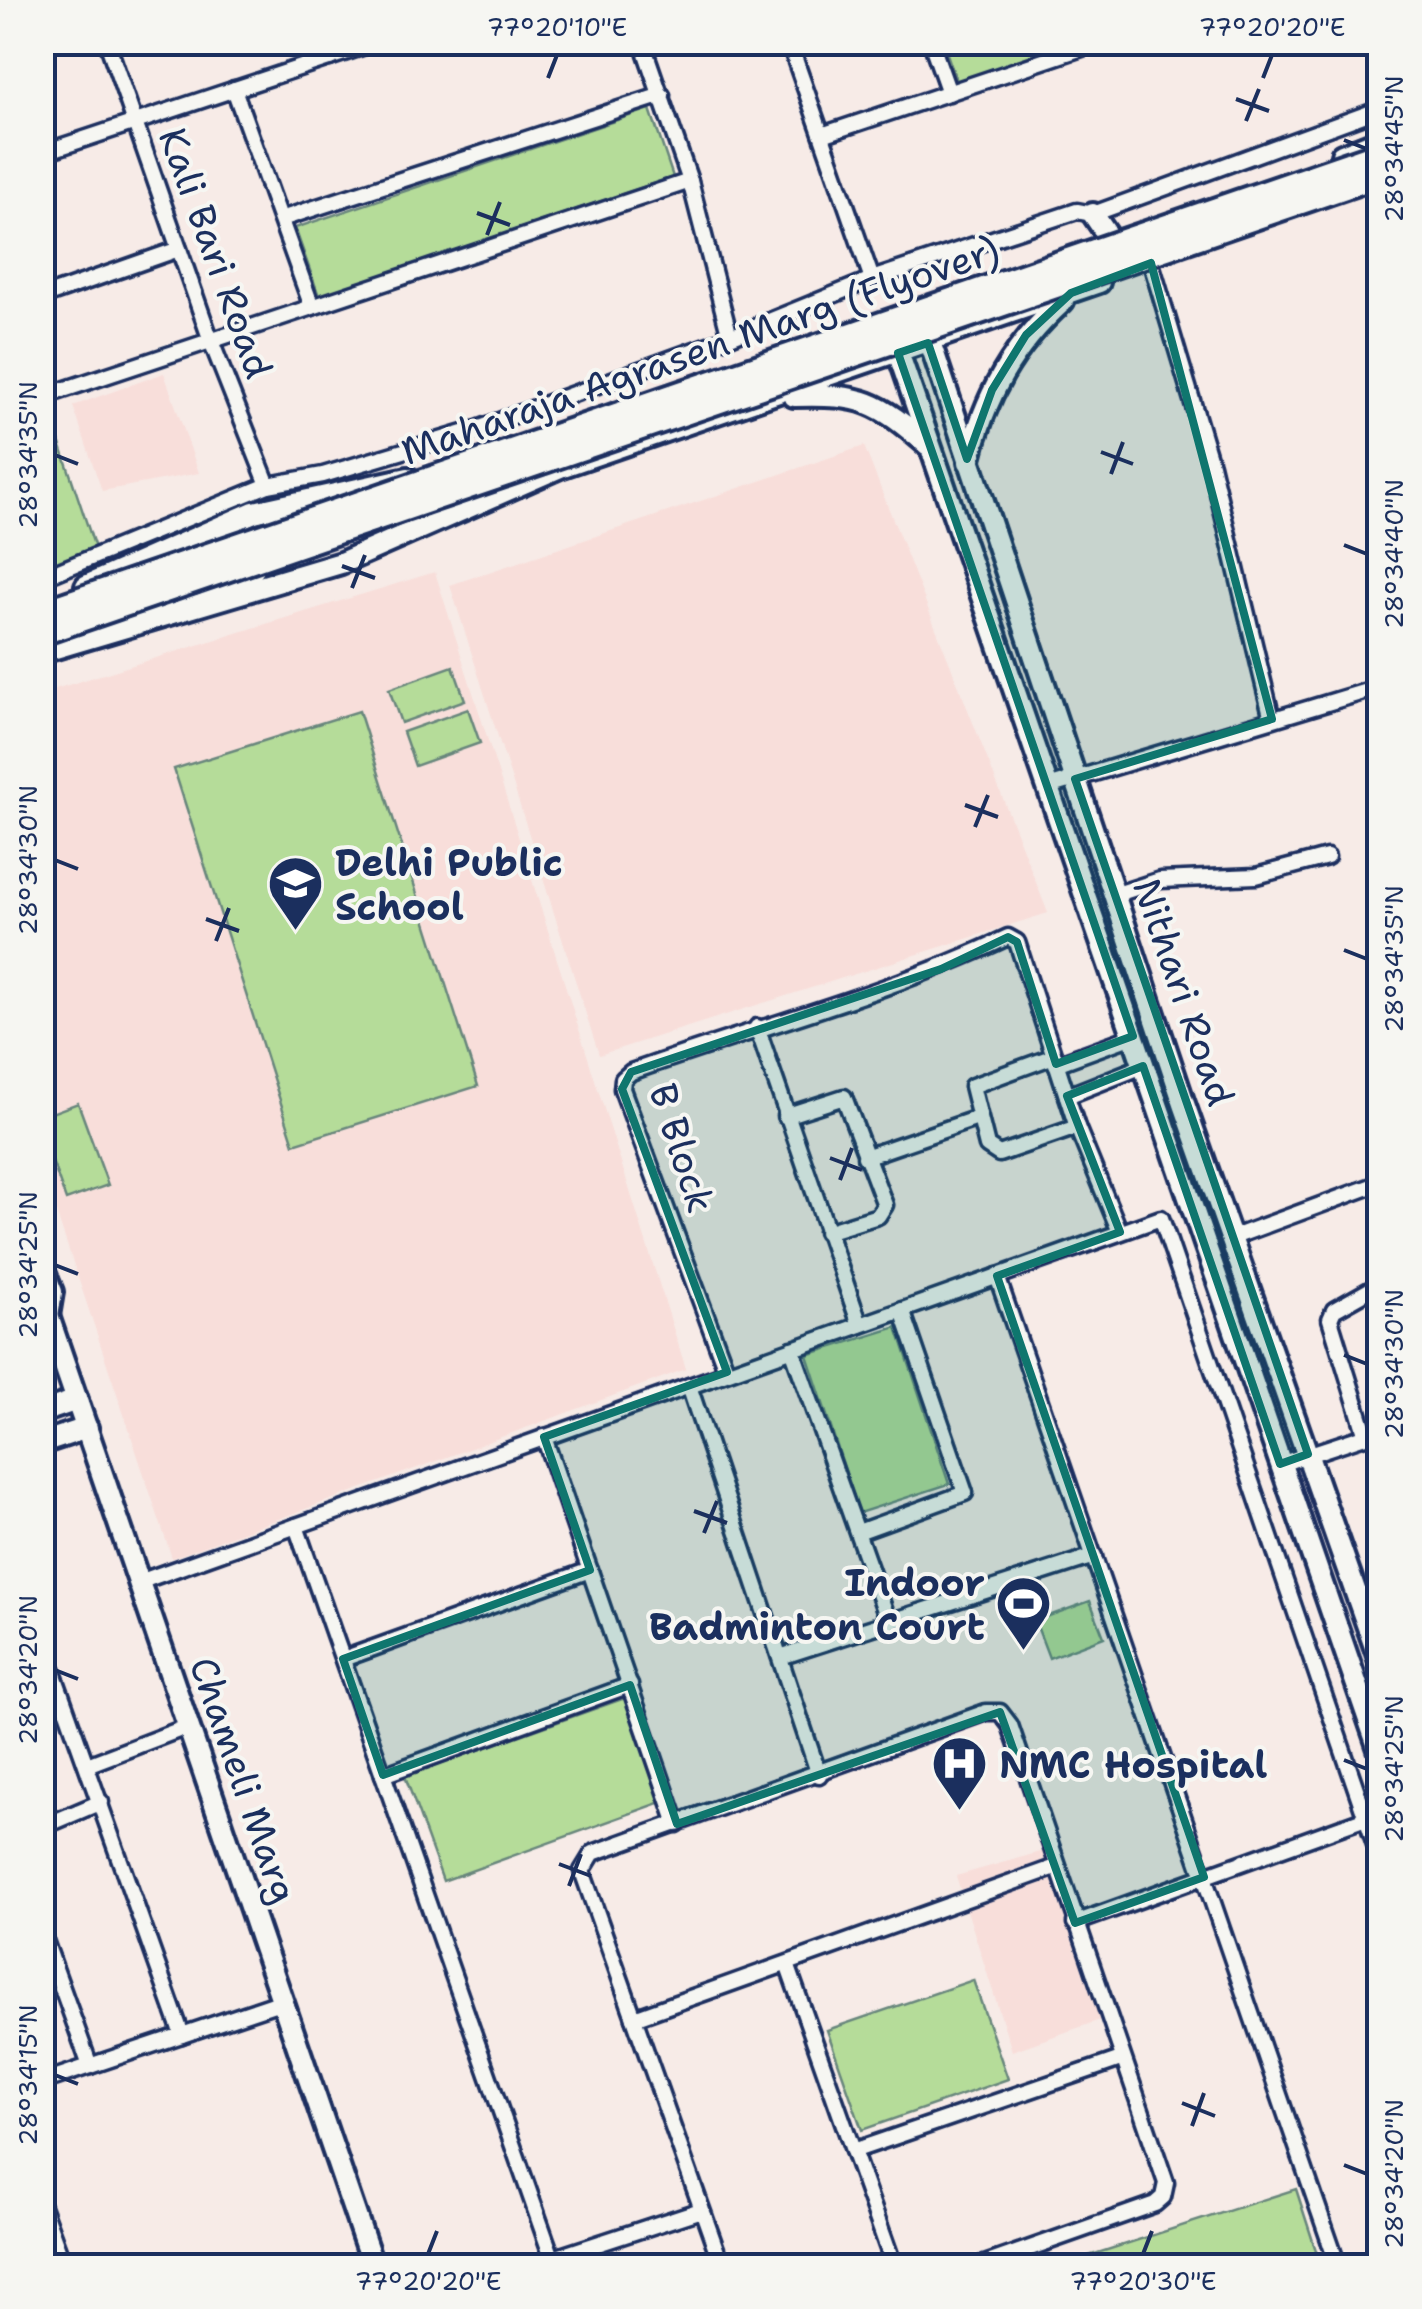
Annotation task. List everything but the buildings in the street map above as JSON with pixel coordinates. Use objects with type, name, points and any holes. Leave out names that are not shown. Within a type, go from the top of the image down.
[{"type":"main road","name":"Maharaja Agrasen Marg (Flyover)","points":[[42,612],[1368,151]]},
{"type":"main road","name":"Maharaja Agrasen Marg (Flyover)","points":[[42,633],[1380,175]]},
{"type":"street","name":"Kali Bari Road","points":[[106,42],[212,341],[268,484]]},
{"type":"street","points":[[324,42],[330,58]]},
{"type":"street","points":[[42,153],[377,42]]},
{"type":"street","points":[[642,42],[690,181],[730,336]]},
{"type":"street","points":[[789,42],[872,279]]},
{"type":"street","points":[[931,42],[949,93]]},
{"type":"street","points":[[822,136],[1100,42]]},
{"type":"street","points":[[234,90],[312,307]]},
{"type":"street","points":[[281,219],[662,95]]},
{"type":"street","points":[[42,578],[268,484],[324,475],[477,428],[730,336],[872,279],[1076,212],[1093,214],[1380,109]]},
{"type":"street","points":[[1368,151],[1380,130]]},
{"type":"street","points":[[42,602],[254,512],[449,468],[918,303],[1368,151],[1380,140]]},
{"type":"street","points":[[42,397],[690,181]]},
{"type":"street","points":[[142,619],[234,597],[341,563],[560,467],[1380,185]]},
{"type":"street","points":[[1093,214],[1110,239]]},
{"type":"street","points":[[42,297],[179,249]]},
{"type":"street","points":[[1151,263],[1211,464],[1272,719]]},
{"type":"street","points":[[969,464],[992,390],[1026,334],[1071,292]]},
{"type":"street","name":"Nithari Road","points":[[918,303],[928,343],[1184,1104],[1380,1661]]},
{"type":"street","points":[[885,315],[1380,1752]]},
{"type":"street","points":[[772,397],[836,395],[885,408],[930,447]]},
{"type":"street","points":[[413,476],[436,488],[443,502],[434,522]]},
{"type":"street","points":[[42,652],[142,619],[252,574],[259,564],[259,548],[248,535],[240,535],[174,560],[150,557]]},
{"type":"street","points":[[1048,787],[1380,686]]},
{"type":"street","points":[[1114,895],[1160,880],[1256,876],[1326,857]]},
{"type":"street","name":"B Block","points":[[727,1372],[622,1089],[623,1079],[757,1027],[906,981],[1008,937],[1017,942],[1077,1127],[1120,1232]]},
{"type":"street","points":[[757,1027],[860,1325]]},
{"type":"street","points":[[1077,1127],[999,1154],[987,1146],[972,1086],[1133,1036]]},
{"type":"street","points":[[1067,1096],[1143,1066]]},
{"type":"street","points":[[785,1116],[844,1097],[885,1205],[883,1212],[826,1232]]},
{"type":"street","points":[[1160,1113],[1184,1104]]},
{"type":"street","points":[[865,1156],[978,1118]]},
{"type":"street","points":[[1232,1238],[1380,1182]]},
{"type":"street","points":[[139,1582],[1161,1218],[1372,1816],[1380,1859]]},
{"type":"street","name":"Chameli Marg","points":[[42,1267],[52,1292],[46,1313],[374,2266]]},
{"type":"street","points":[[997,1276],[1338,2266]]},
{"type":"street","points":[[1280,1464],[1373,1433],[1330,1319],[1334,1310],[1380,1284]]},
{"type":"street","points":[[858,1532],[965,1493],[902,1310]]},
{"type":"street","points":[[792,1349],[890,1622]]},
{"type":"street","points":[[689,1386],[819,1775]]},
{"type":"street","points":[[42,1412],[77,1400]]},
{"type":"street","points":[[42,1443],[87,1428]]},
{"type":"street","points":[[544,1438],[678,1824]]},
{"type":"street","points":[[296,1526],[554,2263]]},
{"type":"street","points":[[780,1656],[1094,1556]]},
{"type":"street","points":[[342,1659],[590,1570]]},
{"type":"street","points":[[42,1642],[182,2035]]},
{"type":"street","points":[[383,1775],[630,1685]]},
{"type":"street","points":[[722,2266],[582,1871],[593,1853],[986,1712],[1000,1712],[1010,1725],[1166,2183],[1164,2196],[1156,2204],[985,2265]]},
{"type":"street","points":[[88,1765],[189,1726]]},
{"type":"street","points":[[42,1826],[101,1802]]},
{"type":"street","points":[[1075,1923],[1372,1816]]},
{"type":"street","points":[[634,2018],[1056,1868]]},
{"type":"street","points":[[42,1932],[90,2066]]},
{"type":"street","points":[[787,1964],[894,2266]]},
{"type":"street","points":[[42,2082],[283,2002]]},
{"type":"street","points":[[853,2151],[1122,2058]]},
{"type":"street","points":[[42,2206],[64,2266]]},
{"type":"street","points":[[530,2266],[554,2263],[701,2210]]},
{"type":"highlighted area","points":[[1151,263],[1272,719],[1075,779],[1308,1454],[1280,1464],[1143,1066],[1067,1096],[1120,1232],[997,1276],[1204,1877],[1075,1923],[1000,1712],[677,1824],[630,1685],[383,1775],[343,1659],[590,1570],[544,1437],[727,1372],[622,1089],[631,1072],[941,969],[1008,937],[1017,942],[1056,1064],[1133,1036],[898,353],[928,343],[967,459],[992,390],[1026,335],[1071,293]]},
{"type":"shaded area","points":[[164,373],[199,473],[102,491],[73,406]]},
{"type":"shaded area","points":[[864,446],[1048,913],[599,1055],[450,585]]},
{"type":"shaded area","name":"Delhi Public School","points":[[435,572],[686,1369],[172,1558],[43,1173],[42,693]]},
{"type":"shaded area","points":[[1044,1851],[1103,2019],[1012,2051],[956,1876]]},
{"type":"green space","points":[[943,42],[1073,43],[957,83]]},
{"type":"green space","points":[[650,109],[673,177],[319,296],[295,228]]},
{"type":"green space","points":[[48,408],[96,551],[43,571],[42,410]]},
{"type":"green space","points":[[453,666],[465,700],[401,723],[389,689]]},
{"type":"green space","points":[[468,709],[480,743],[415,766],[403,732]]},
{"type":"green space","points":[[359,711],[478,1086],[294,1144],[174,769]]},
{"type":"green space","points":[[78,1103],[108,1185],[66,1200],[43,1136],[43,1116]]},
{"type":"green space","points":[[897,1327],[949,1484],[859,1513],[807,1355]]},
{"type":"green space","points":[[1090,1601],[1104,1637],[1049,1658],[1035,1621]]},
{"type":"green space","points":[[625,1698],[662,1802],[443,1881],[405,1776]]},
{"type":"green space","points":[[973,1980],[1008,2079],[862,2130],[827,2030]]},
{"type":"green space","points":[[1296,2189],[1321,2266],[1082,2266],[1079,2259]]},
{"type":"place","name":"Delhi Public School","points":[[296,933]]},
{"type":"place","name":"Indoor Badminton Court","points":[[1024,1653]]},
{"type":"place","name":"NMC Hospital","points":[[960,1813]]}]
